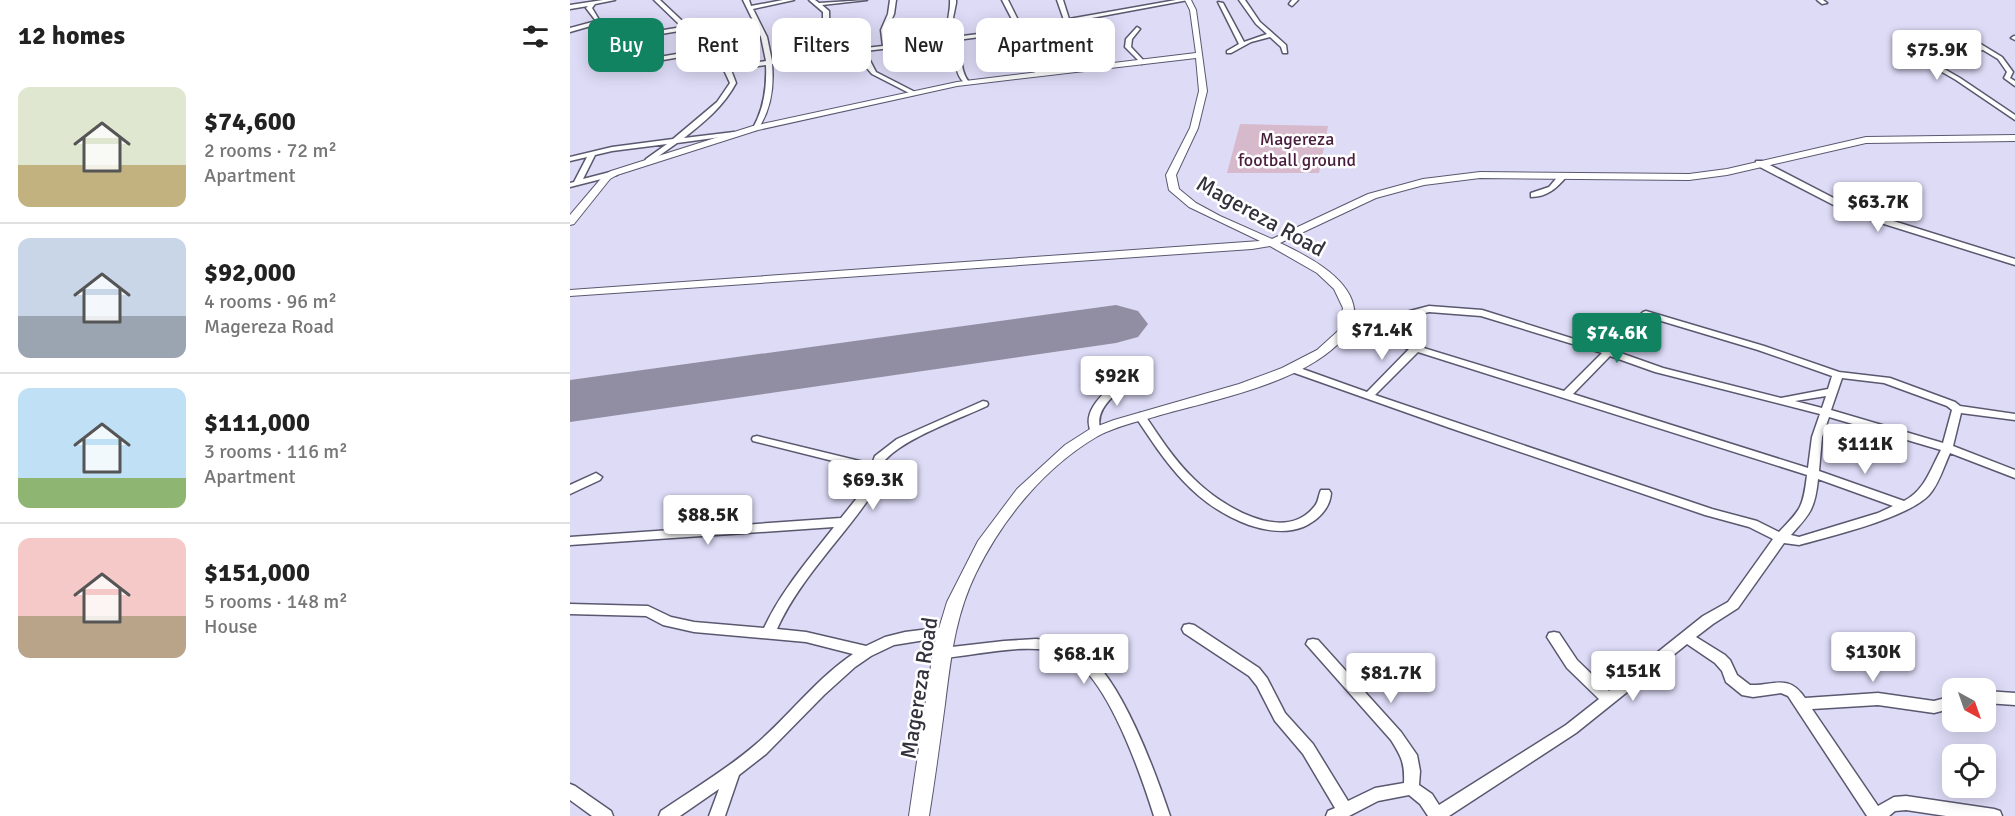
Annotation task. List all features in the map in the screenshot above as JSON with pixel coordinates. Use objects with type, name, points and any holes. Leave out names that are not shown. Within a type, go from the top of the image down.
[{"type":"street","points":[[570,7],[607,0]]},
{"type":"street","points":[[657,0],[676,19]]},
{"type":"street","points":[[746,0],[761,28],[771,72],[768,94],[756,128]]},
{"type":"street","points":[[749,8],[791,0]]},
{"type":"street","points":[[812,0],[826,11],[826,18]]},
{"type":"street","points":[[819,4],[864,0]]},
{"type":"street","points":[[889,18],[893,0]]},
{"type":"street","points":[[951,18],[954,7],[953,0]]},
{"type":"street","points":[[1005,0],[1013,18]]},
{"type":"street","points":[[1060,0],[1067,18]]},
{"type":"street","points":[[1156,0],[1163,4]]},
{"type":"street","points":[[1088,18],[1187,0]]},
{"type":"street","name":"Magereza Road","points":[[919,816],[945,632],[964,579],[1004,516],[1043,473],[1096,432],[1140,416],[1215,395],[1293,369],[1321,355],[1337,342],[1346,330],[1349,309],[1335,284],[1304,259],[1274,242],[1202,212],[1174,190],[1171,175],[1194,128],[1203,91],[1195,20],[1187,0]]},
{"type":"street","points":[[1242,0],[1258,23],[1284,46],[1284,52]]},
{"type":"street","points":[[570,30],[599,22],[589,8],[593,3]]},
{"type":"street","points":[[1122,3],[1129,10]]},
{"type":"street","points":[[1220,3],[1242,44]]},
{"type":"street","points":[[1137,29],[1129,39],[1128,47],[1142,62]]},
{"type":"street","points":[[676,30],[597,43],[614,61],[623,65],[676,56]]},
{"type":"street","points":[[1229,52],[1242,44],[1270,35]]},
{"type":"street","points":[[1966,37],[2002,61],[2010,72],[2007,78],[2015,84]]},
{"type":"street","points":[[1925,40],[1913,43],[1911,46],[1925,60],[1958,79],[2015,118]]},
{"type":"street","points":[[1939,49],[1984,48]]},
{"type":"street","points":[[1115,64],[1200,55]]},
{"type":"street","points":[[760,65],[770,64]]},
{"type":"street","points":[[871,70],[913,93]]},
{"type":"street","points":[[649,161],[700,122],[730,90],[733,81],[728,72]]},
{"type":"street","points":[[959,72],[966,82]]},
{"type":"street","points":[[573,184],[756,128],[966,82],[1046,72]]},
{"type":"street","points":[[570,159],[593,153],[734,134]]},
{"type":"street","points":[[570,293],[1250,246],[1274,242],[1372,196],[1401,186],[1480,175],[1689,177],[1727,172],[1866,140],[2015,138]]},
{"type":"street","points":[[573,184],[593,153]]},
{"type":"street","points":[[1759,163],[1852,211],[2015,262]]},
{"type":"street","points":[[570,222],[607,177],[614,173]]},
{"type":"street","points":[[1534,195],[1552,189],[1563,177]]},
{"type":"street","points":[[1361,332],[1371,324],[1429,309],[1452,309],[1491,316],[1659,370],[1825,412],[1947,448],[2015,474]]},
{"type":"street","points":[[1566,395],[1646,314],[1761,348],[1838,375],[1895,383],[1941,399],[1957,410],[2015,417]]},
{"type":"street","points":[[1346,330],[1416,348],[1566,395],[1906,506]]},
{"type":"street","points":[[1368,396],[1416,348]]},
{"type":"street","points":[[1293,369],[1709,512],[1753,524],[1781,538],[1806,540],[1906,506],[1926,491],[1947,448],[1957,410]]},
{"type":"street","points":[[1189,629],[1254,672],[1262,682],[1280,717],[1308,749],[1339,813],[1375,795],[1411,788],[1426,799],[1437,816],[1571,729],[1708,620],[1733,604],[1781,538],[1805,512],[1813,474],[1817,437],[1838,375]]},
{"type":"street","points":[[1096,432],[1092,418],[1107,396],[1122,382]]},
{"type":"street","points":[[1781,401],[1831,392]]},
{"type":"street","points":[[769,633],[790,594],[866,494],[879,459],[901,441],[983,404]]},
{"type":"street","points":[[1140,416],[1166,454],[1199,492],[1232,513],[1275,528],[1291,527],[1305,521],[1319,510],[1326,499],[1325,493]]},
{"type":"street","points":[[757,439],[874,468]]},
{"type":"street","points":[[570,490],[596,477]]},
{"type":"street","points":[[570,541],[843,522]]},
{"type":"street","points":[[570,609],[648,611],[668,621],[694,627],[806,637],[867,651]]},
{"type":"street","points":[[668,816],[759,751],[840,673],[867,651],[883,643],[909,636],[945,632]]},
{"type":"street","points":[[1554,637],[1572,664],[1608,700]]},
{"type":"street","points":[[1688,638],[1723,661],[1729,669],[1731,678],[1743,689],[1752,692],[1783,686],[1793,692],[1878,816],[1884,808],[1895,803],[1994,816]]},
{"type":"street","points":[[943,654],[1044,644],[1069,649],[1088,664],[1108,691],[1142,759],[1162,816]]},
{"type":"street","points":[[1313,644],[1396,736],[1409,755],[1412,771],[1411,788]]},
{"type":"street","points":[[1996,698],[2015,699]]},
{"type":"street","points":[[1802,704],[1878,699],[1934,707],[1942,705]]},
{"type":"street","points":[[717,816],[733,770]]},
{"type":"street","points":[[570,790],[605,816]]},
{"type":"green space","name":"Magereza football ground","points":[[1240,124],[1328,126],[1319,173],[1227,173]]},
{"type":"runway","points":[[570,401],[1116,324]]}]
